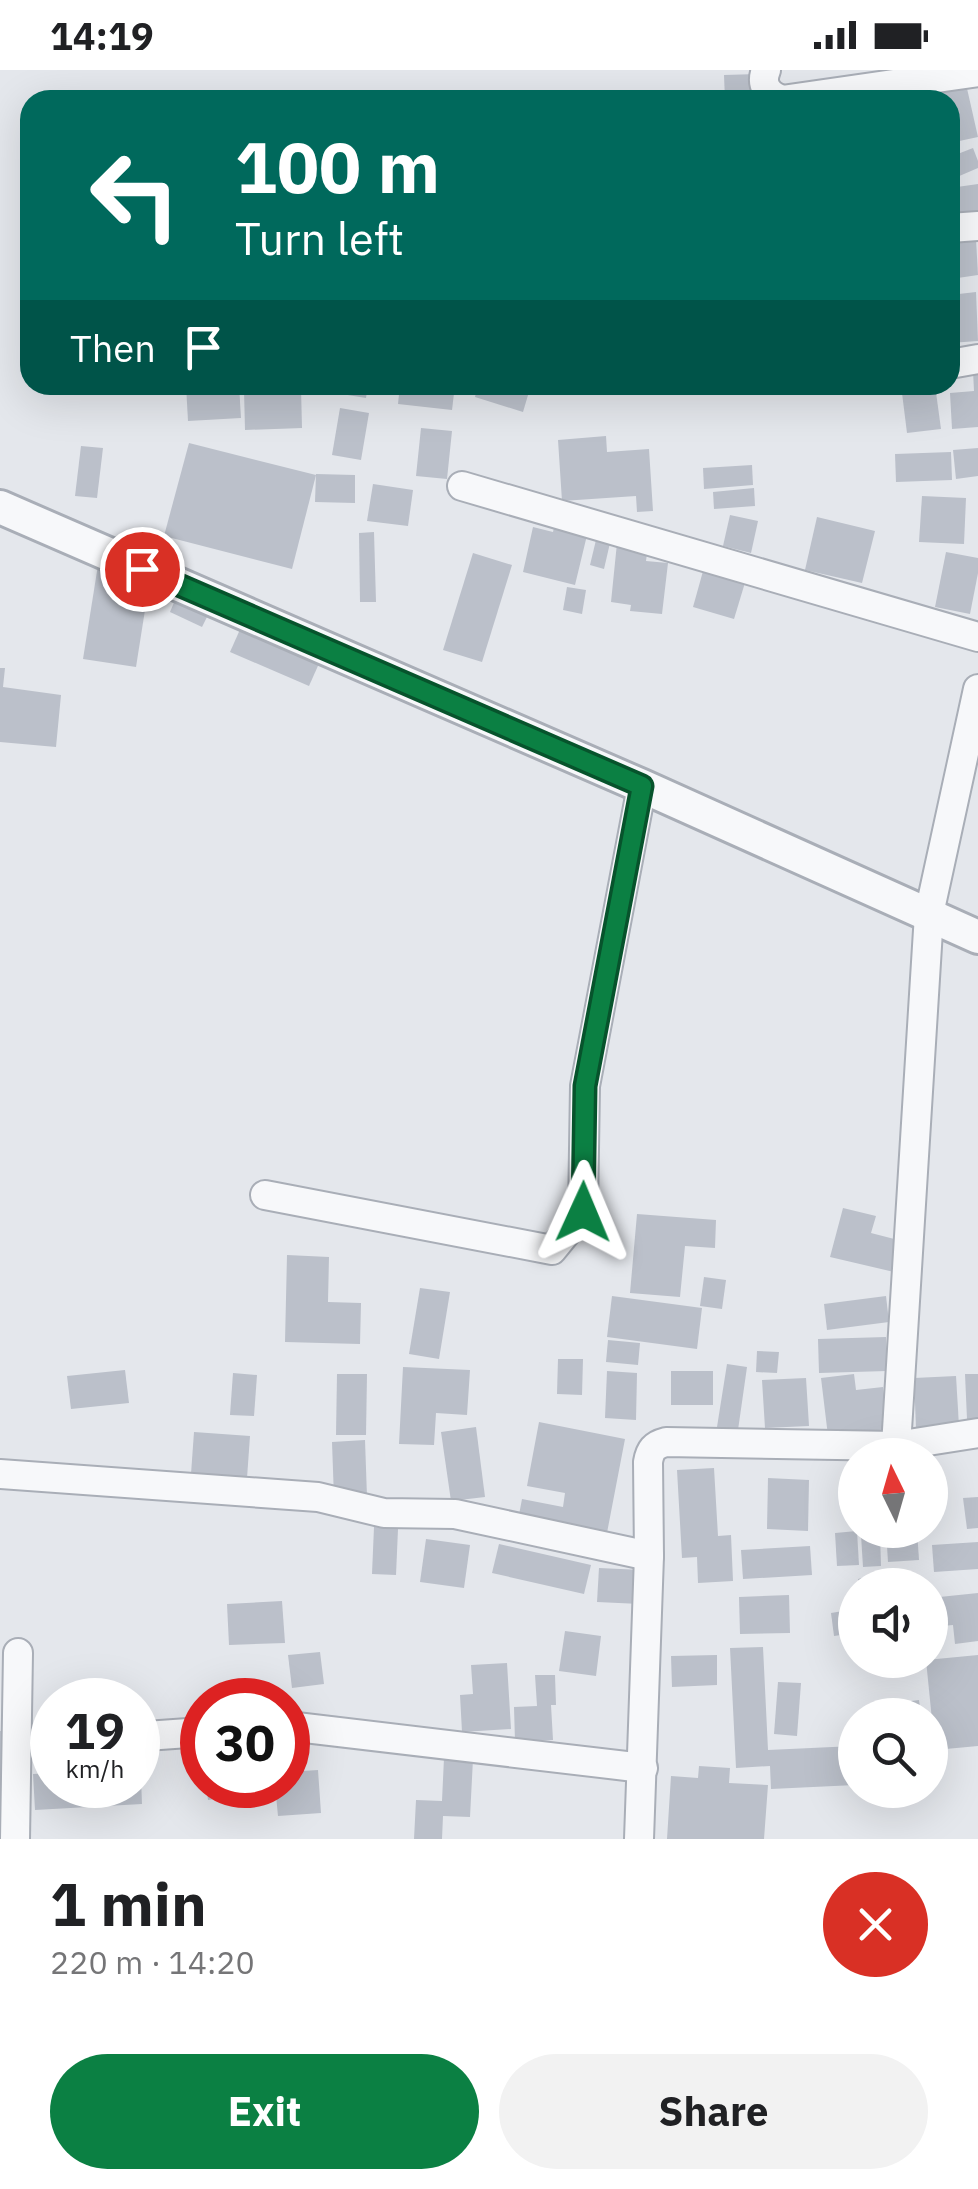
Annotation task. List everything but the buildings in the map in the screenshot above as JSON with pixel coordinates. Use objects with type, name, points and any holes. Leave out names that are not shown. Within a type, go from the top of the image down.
[{"type":"street","points":[[852,90],[978,72]]},
{"type":"street","points":[[462,486],[978,636]]},
{"type":"street","points":[[0,507],[978,937]]},
{"type":"street","points":[[896,1438],[929,914],[976,705]]},
{"type":"street","points":[[265,1195],[552,1250],[583,1212],[585,1086],[642,786]]},
{"type":"street","points":[[946,1438],[978,1433]]},
{"type":"street","points":[[639,1839],[650,1454],[656,1445],[666,1442],[838,1445]]},
{"type":"street","points":[[0,1474],[318,1497],[384,1512],[455,1514],[648,1556]]},
{"type":"street","points":[[16,1839],[18,1653]]},
{"type":"street","points":[[310,1729],[643,1768]]},
{"type":"route","points":[[142,569],[642,786],[585,1086],[583,1212]]}]
